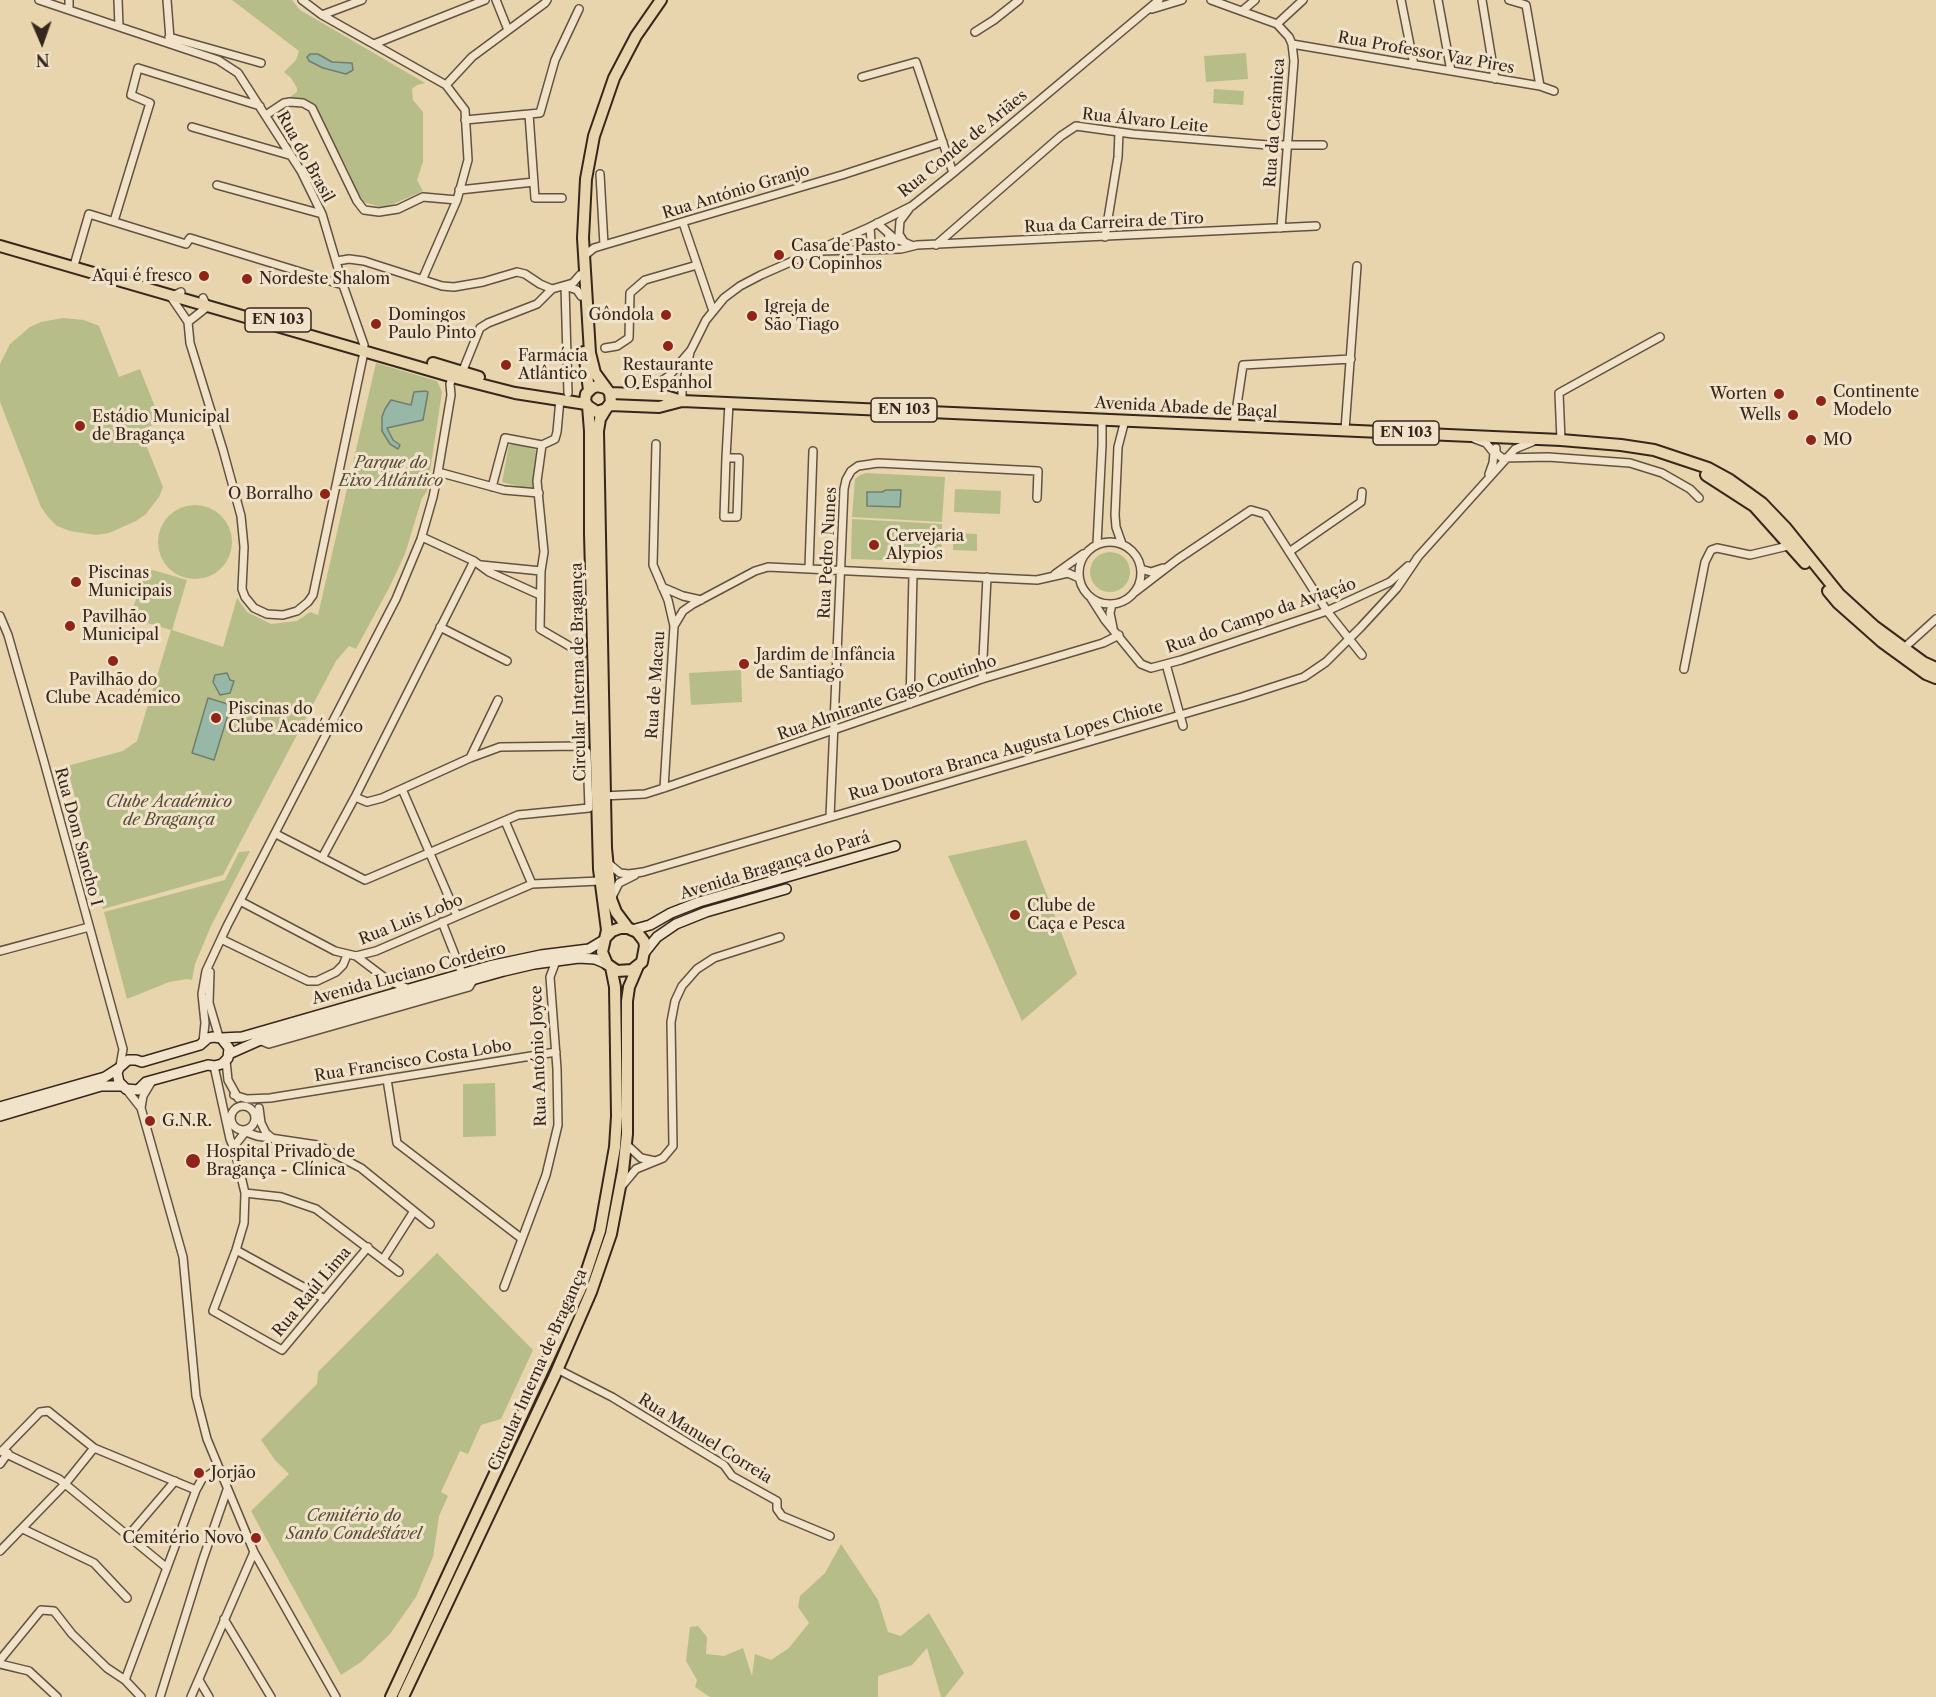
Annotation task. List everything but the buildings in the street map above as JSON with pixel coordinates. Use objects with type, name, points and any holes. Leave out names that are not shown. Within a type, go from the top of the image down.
[{"type":"main road","name":"Circular Interna de Bragança","points":[[630,929],[616,912],[611,899],[601,796],[590,534],[590,431],[578,223],[580,188],[594,116],[619,55],[655,0]]},
{"type":"main road","points":[[608,407],[608,391],[595,372],[590,353],[583,238],[586,179],[600,112],[624,56],[661,0]]},
{"type":"main road","name":"Avenida Abade de Baçal","points":[[0,241],[75,262],[176,295]]},
{"type":"main road","name":"Avenida Abade de Baçal","points":[[0,246],[205,302],[460,377],[587,399],[597,412],[608,407],[658,407],[682,401]]},
{"type":"main road","name":"Avenida Abade de Baçal","points":[[587,399],[597,386],[608,391],[668,395],[682,401],[1561,440],[1654,450],[1708,468],[1730,480],[1762,503],[1785,527],[1839,594],[1874,626],[1923,662],[1936,668]]},
{"type":"main road","name":"Circular Interna de Bragança","points":[[605,939],[606,913],[600,881],[598,431],[600,419],[608,407]]},
{"type":"main road","name":"Avenida Abade de Baçal","points":[[1686,460],[1754,507],[1838,603],[1882,642],[1926,674],[1936,678]]},
{"type":"main road","name":"Avenida Bragança do Pará","points":[[630,929],[650,925],[708,900],[895,846]]},
{"type":"main road","name":"Avenida Bragança do Pará","points":[[645,952],[657,938],[676,924],[706,912],[786,889]]},
{"type":"main road","points":[[630,929],[641,936],[645,952],[638,966],[625,972],[609,966],[602,952],[605,939],[616,930],[630,929]]},
{"type":"main road","name":"Avenida Luciano Cordeiro","points":[[0,1107],[105,1077],[128,1060],[134,1059],[142,1062],[201,1045],[207,1038],[242,1037],[519,959],[589,949],[605,939]]},
{"type":"main road","name":"Avenida Luciano Cordeiro","points":[[0,1116],[101,1086],[138,1090],[146,1082],[208,1065],[214,1066],[259,1040],[538,963],[585,958],[594,959],[609,966]]},
{"type":"main road","name":"Circular Interna de Bragança","points":[[391,1697],[581,1288],[600,1231],[615,1147],[617,1116],[615,987],[609,966]]},
{"type":"main road","name":"Circular Interna de Bragança","points":[[403,1697],[557,1369],[591,1292],[610,1234],[626,1144],[627,1001],[629,987],[638,966]]},
{"type":"main road","points":[[220,1038],[229,1048],[227,1057]]},
{"type":"main road","points":[[119,1067],[117,1078],[124,1088]]},
{"type":"street","points":[[39,0],[170,41],[261,63]]},
{"type":"street","points":[[69,0],[69,10]]},
{"type":"street","points":[[118,0],[119,26]]},
{"type":"street","points":[[167,0],[170,41]]},
{"type":"street","points":[[302,0],[322,15],[446,85],[465,110],[468,160],[457,200],[423,278]]},
{"type":"street","points":[[322,15],[362,0]]},
{"type":"street","points":[[374,44],[485,0]]},
{"type":"street","points":[[496,0],[508,30]]},
{"type":"street","points":[[446,85],[472,57],[547,0]]},
{"type":"street","points":[[975,32],[1019,0]]},
{"type":"street","name":"Rua Conde de Ariães","points":[[641,394],[649,392],[664,380],[691,350],[713,311],[724,298],[740,286],[912,206],[1159,0]]},
{"type":"street","points":[[1144,12],[1182,0]]},
{"type":"street","points":[[1211,0],[1277,24],[1303,0]]},
{"type":"street","points":[[1242,10],[1256,0]]},
{"type":"street","points":[[1401,0],[1414,65]]},
{"type":"street","points":[[1438,0],[1451,71]]},
{"type":"street","points":[[1482,0],[1495,79]]},
{"type":"street","points":[[1509,0],[1526,5],[1540,86]]},
{"type":"street","points":[[465,120],[540,113],[555,60],[579,9]]},
{"type":"street","name":"Rua da Cerâmica","points":[[1277,24],[1289,37],[1294,61],[1281,228]]},
{"type":"street","points":[[170,41],[218,60],[238,73],[260,106]]},
{"type":"street","name":"Rua Professor Vaz Pires","points":[[1292,44],[1540,86],[1554,91]]},
{"type":"street","points":[[862,76],[916,62],[953,173]]},
{"type":"street","name":"Rua do Brasil","points":[[114,221],[150,103],[131,95],[138,68],[260,106],[301,171],[322,214],[364,348]]},
{"type":"street","points":[[266,115],[284,103],[290,102],[303,103],[312,108],[357,201],[364,210],[379,212],[398,209],[423,197],[457,200]]},
{"type":"street","points":[[529,114],[535,198],[562,198]]},
{"type":"street","name":"Rua Álvaro Leite","points":[[936,245],[1071,128],[1083,126],[1119,132],[1287,146],[1323,145]]},
{"type":"street","points":[[192,127],[289,155]]},
{"type":"street","points":[[1105,237],[1118,157],[1119,132]]},
{"type":"street","name":"Rua António Granjo","points":[[604,245],[842,175],[943,141]]},
{"type":"street","points":[[600,174],[604,245]]},
{"type":"street","points":[[459,190],[534,182]]},
{"type":"street","points":[[217,185],[322,214]]},
{"type":"street","points":[[904,242],[898,234],[898,225],[912,206]]},
{"type":"street","points":[[75,262],[89,214],[186,244],[190,238],[343,285]]},
{"type":"street","points":[[683,223],[713,311]]},
{"type":"street","points":[[889,234],[888,243],[881,249],[873,245],[871,241],[873,225],[889,234],[895,239],[913,246]]},
{"type":"street","name":"Rua da Carreira de Tiro","points":[[814,251],[901,249],[913,246],[1316,226]]},
{"type":"street","points":[[583,238],[594,244],[604,245]]},
{"type":"street","points":[[584,256],[594,248],[604,245]]},
{"type":"street","points":[[337,261],[364,261],[423,278],[442,286],[454,287],[483,282],[517,272],[552,288],[576,281],[580,275]]},
{"type":"street","points":[[604,348],[617,346],[629,338],[630,292],[645,280],[697,265]]},
{"type":"street","points":[[1345,430],[1357,266]]},
{"type":"street","points":[[565,286],[577,290],[581,296]]},
{"type":"street","points":[[492,487],[505,438],[542,445],[550,442],[558,432],[564,396],[565,286]]},
{"type":"street","points":[[203,1042],[205,1023],[202,994],[204,979],[212,958],[396,599],[422,537],[438,472],[452,395],[450,384],[460,377],[480,328],[537,304],[552,288]]},
{"type":"street","points":[[176,295],[188,322],[190,343],[241,516],[244,547],[242,591],[254,608],[267,614],[283,615],[297,611],[313,595],[364,348]]},
{"type":"street","points":[[188,322],[205,302]]},
{"type":"street","points":[[1561,440],[1559,393],[1660,337]]},
{"type":"street","name":"Rua Conde de Ariães","points":[[682,401],[691,350]]},
{"type":"street","points":[[1234,425],[1243,365],[1351,359]]},
{"type":"street","points":[[726,458],[738,458],[737,517],[724,517],[726,458],[729,403]]},
{"type":"street","points":[[1097,544],[1102,469],[1102,419]]},
{"type":"street","points":[[1122,544],[1116,527],[1115,515],[1118,447],[1125,420]]},
{"type":"street","points":[[1467,436],[1486,443],[1491,448],[1494,459]]},
{"type":"street","points":[[1487,478],[1496,448],[1505,438],[1510,446],[1509,456]]},
{"type":"street","name":"Rua do Campo da Aviaçáo","points":[[1091,598],[1105,620],[1146,667],[1166,664],[1327,611],[1390,582],[1418,557],[1509,456],[1522,445],[1541,440]]},
{"type":"street","name":"Rua de Macau","points":[[656,444],[653,565],[674,626],[664,788]]},
{"type":"street","points":[[542,445],[537,481],[544,552],[541,571],[540,629],[584,654]]},
{"type":"street","points":[[1496,448],[1498,456],[1630,463],[1662,473],[1690,489],[1699,498]]},
{"type":"street","points":[[809,568],[813,451]]},
{"type":"street","name":"Rua Pedro Nunes","points":[[830,817],[844,489],[851,471],[858,466],[878,463],[1038,471],[1037,498]]},
{"type":"street","points":[[438,472],[504,490],[539,493]]},
{"type":"street","points":[[1289,552],[1362,502],[1362,492]]},
{"type":"street","points":[[1086,552],[1081,560],[1079,578],[1085,592],[1098,602],[1112,604],[1128,598],[1178,559],[1251,510],[1265,514],[1327,611],[1362,655]]},
{"type":"street","points":[[422,537],[540,596]]},
{"type":"street","points":[[1053,575],[1097,544],[1114,542],[1122,544],[1135,554],[1141,569],[1141,578],[1135,592]]},
{"type":"street","points":[[1684,669],[1705,562],[1711,550],[1717,548],[1750,555],[1788,546]]},
{"type":"street","name":"Rua Doutora Branca Augusta Lopes Chiote","points":[[643,872],[1305,677],[1326,662],[1361,627],[1397,588],[1418,557]]},
{"type":"street","points":[[1141,569],[1157,571],[1178,559]]},
{"type":"street","points":[[477,563],[541,571]]},
{"type":"street","points":[[322,858],[440,627],[477,563]]},
{"type":"street","points":[[674,626],[683,611],[755,571],[768,567],[1037,580],[1068,573],[1079,578]]},
{"type":"street","points":[[910,704],[913,574]]},
{"type":"street","points":[[982,679],[987,577]]},
{"type":"street","points":[[662,587],[682,596],[701,600]]},
{"type":"street","points":[[1112,604],[1110,613],[1113,628]]},
{"type":"street","name":"Rua Dom Sancho I","points":[[0,616],[8,635],[43,758],[123,1049],[119,1067]]},
{"type":"street","points":[[1904,648],[1936,619]]},
{"type":"street","points":[[440,627],[507,661]]},
{"type":"street","name":"Rua Almirante Gago Coutinho","points":[[601,796],[645,794],[982,679],[1103,643],[1119,635]]},
{"type":"street","points":[[1166,664],[1184,726]]},
{"type":"street","points":[[470,758],[498,700]]},
{"type":"street","points":[[276,834],[365,880],[518,815],[589,808],[587,752],[582,746],[500,747],[470,758],[382,798],[367,802],[355,797]]},
{"type":"street","points":[[402,789],[457,916]]},
{"type":"street","points":[[505,821],[532,884]]},
{"type":"street","points":[[607,861],[620,873],[643,872]]},
{"type":"street","points":[[611,899],[619,883],[643,872]]},
{"type":"street","name":"Rua Luis Lobo","points":[[240,901],[335,951],[356,956],[376,951],[532,884],[600,881]]},
{"type":"street","points":[[442,922],[462,974]]},
{"type":"street","points":[[0,951],[88,927]]},
{"type":"street","points":[[618,1191],[636,1169],[658,1161],[668,1154],[673,1142],[671,1022],[678,994],[692,974],[708,961],[720,955],[780,937]]},
{"type":"street","points":[[221,939],[308,981],[317,981],[336,972],[343,965],[347,955]]},
{"type":"street","points":[[356,956],[389,981],[411,989]]},
{"type":"street","points":[[212,958],[208,994],[211,1014],[220,1038]]},
{"type":"street","name":"Rua António Joyce","points":[[504,1287],[546,1175],[558,1125],[556,1052],[550,977],[556,961]]},
{"type":"street","points":[[538,963],[546,969],[550,977]]},
{"type":"street","points":[[384,998],[389,991],[389,981]]},
{"type":"street","points":[[123,1049],[134,1059]]},
{"type":"street","name":"Rua Francisco Costa Lobo","points":[[234,1095],[247,1099],[275,1098],[556,1052]]},
{"type":"street","points":[[227,1057],[228,1080],[234,1095],[249,1107],[272,1138]]},
{"type":"street","name":"Rua Raúl Lima","points":[[214,1066],[245,1193],[244,1223],[213,1311],[282,1350],[368,1247]]},
{"type":"street","points":[[387,1079],[397,1143],[521,1238]]},
{"type":"street","points":[[141,1108],[143,1096],[152,1081]]},
{"type":"street","points":[[124,1088],[141,1108],[183,1257],[196,1396],[207,1439],[254,1552],[336,1697]]},
{"type":"street","name":"Rua Francisco Costa Lobo","points":[[257,1118],[259,1108],[275,1098]]},
{"type":"street","points":[[231,1118],[237,1107],[249,1107]]},
{"type":"street","points":[[224,1111],[231,1118],[233,1125],[244,1131],[316,1145],[361,1168],[430,1224]]},
{"type":"street","points":[[235,1151],[235,1145],[244,1131],[253,1125],[257,1118]]},
{"type":"street","points":[[626,1144],[641,1158],[658,1161]]},
{"type":"street","points":[[245,1193],[281,1197],[316,1209],[384,1258],[399,1272]]},
{"type":"street","points":[[384,1258],[414,1211]]},
{"type":"street","points":[[236,1250],[325,1299]]},
{"type":"street","name":"Rua Manuel Correia","points":[[557,1369],[612,1397],[724,1465],[732,1476],[777,1501],[777,1509],[782,1516],[830,1536]]},
{"type":"street","points":[[0,1464],[3,1452],[40,1412],[48,1411],[94,1448],[196,1490]]},
{"type":"street","points":[[0,1551],[65,1484],[94,1448]]},
{"type":"street","points":[[3,1452],[59,1479],[166,1568]]},
{"type":"street","points":[[125,1680],[196,1490],[202,1479],[218,1469]]},
{"type":"street","points":[[128,1536],[175,1481]]},
{"type":"street","points":[[160,1697],[202,1559],[227,1490]]},
{"type":"street","points":[[23,1528],[94,1563],[127,1598]]},
{"type":"street","points":[[191,1697],[254,1552]]},
{"type":"street","points":[[57,1697],[29,1671],[0,1662],[41,1610],[54,1611],[72,1634],[141,1697]]},
{"type":"street","points":[[224,1618],[271,1697]]},
{"type":"street","points":[[199,1680],[209,1697]]},
{"type":"green space","points":[[232,0],[292,0],[300,10],[425,83],[412,89],[413,100],[423,112],[423,162],[417,180],[423,191],[384,208],[364,202],[314,106],[293,101],[290,97],[297,92],[297,88],[284,72],[296,60],[299,51]]},
{"type":"green space","points":[[1246,53],[1248,79],[1206,82],[1204,56]]},
{"type":"green space","points":[[1214,89],[1244,91],[1243,105],[1213,103]]},
{"type":"green space","name":"Estádio Municipal de Bragança","points":[[63,318],[84,320],[99,326],[119,377],[140,369],[161,422],[140,430],[163,487],[159,497],[146,514],[109,533],[96,535],[70,531],[57,526],[48,517],[41,507],[0,402],[0,364],[10,344],[30,327],[41,322]]},
{"type":"green space","name":"Clube Académico de Bragança","points":[[376,363],[437,381],[442,392],[427,491],[422,498],[405,554],[389,588],[356,649],[349,646],[336,661],[223,875],[103,909],[67,766],[123,751],[137,741],[171,630],[130,618],[146,568],[187,580],[172,630],[223,647],[237,598],[247,612],[271,624],[297,621],[310,612],[318,615]]},
{"type":"green space","points":[[519,444],[536,450],[532,490],[502,482],[509,445]]},
{"type":"green space","points":[[866,473],[945,477],[942,522],[852,517],[855,479]]},
{"type":"green space","points":[[955,489],[1001,491],[1000,514],[954,512]]},
{"type":"green space","points":[[195,505],[209,508],[221,516],[229,528],[232,542],[229,556],[221,568],[209,576],[195,579],[181,576],[169,568],[161,556],[158,542],[161,528],[169,516],[181,508]]},
{"type":"green space","points":[[852,519],[942,524],[941,562],[851,559]]},
{"type":"green space","points":[[954,533],[977,534],[977,551],[953,550]]},
{"type":"green space","points":[[1110,552],[1118,553],[1124,558],[1129,564],[1129,580],[1124,586],[1118,591],[1110,592],[1102,591],[1096,586],[1091,580],[1090,572],[1091,564],[1096,558],[1102,553]]},
{"type":"green space","points":[[741,670],[742,702],[691,705],[689,673]]},
{"type":"green space","name":"Clube de Caça e Pesca","points":[[1026,840],[1077,974],[1022,1021],[948,856]]},
{"type":"green space","points":[[250,851],[211,926],[195,964],[192,980],[169,982],[127,999],[104,912],[225,880],[239,852]]},
{"type":"green space","points":[[495,1083],[496,1136],[463,1137],[463,1084]]},
{"type":"green space","name":"Cemitério do Santo Condestável","points":[[437,1253],[533,1350],[501,1419],[481,1425],[468,1454],[460,1451],[441,1492],[448,1496],[439,1516],[433,1557],[416,1597],[390,1634],[361,1662],[341,1675],[251,1511],[289,1474],[275,1460],[261,1440],[317,1384],[318,1372]]},
{"type":"green space","points":[[841,1544],[878,1600],[888,1632],[901,1636],[929,1613],[964,1673],[945,1697],[941,1697],[927,1648],[912,1665],[878,1676],[878,1697],[710,1697],[695,1687],[697,1680],[686,1661],[690,1627],[698,1626],[707,1637],[706,1654],[724,1656],[743,1648],[752,1676],[755,1654],[771,1660],[789,1648],[809,1623],[798,1607],[800,1596],[825,1573]]},
{"type":"shaded area","points":[[310,54],[318,54],[332,62],[352,63],[353,70],[346,74],[323,68],[309,61],[307,57]]},
{"type":"shaded area","points":[[414,392],[428,392],[423,420],[387,428],[393,440],[400,445],[398,449],[390,444],[382,431],[382,417],[385,409],[391,400],[411,405]]},
{"type":"shaded area","points":[[901,490],[900,507],[867,506],[867,492]]},
{"type":"shaded area","points":[[227,673],[230,680],[234,681],[230,693],[220,695],[213,682],[215,675]]},
{"type":"shaded area","points":[[208,698],[231,705],[214,760],[192,753]]},
{"type":"place","name":"Casa de Pasto O Copinhos","points":[[779,255]]},
{"type":"place","name":"Aqui é fresco","points":[[204,276]]},
{"type":"place","name":"Nordeste Shalom","points":[[247,279]]},
{"type":"place","name":"Gôndola","points":[[666,315]]},
{"type":"place","name":"Igreja de São Tiago","points":[[752,316]]},
{"type":"place","name":"Domingos Paulo Pinto","points":[[376,324]]},
{"type":"place","name":"Restaurante O Espanhol","points":[[668,346]]},
{"type":"place","name":"Farmácia Atlântico","points":[[506,365]]},
{"type":"place","name":"Worten","points":[[1779,394]]},
{"type":"place","name":"Continente Modelo","points":[[1821,401]]},
{"type":"place","name":"Wells","points":[[1793,415]]},
{"type":"place","name":"Estádio Municipal de Bragança","points":[[80,426]]},
{"type":"place","name":"MO","points":[[1811,440]]},
{"type":"place","name":"O Borralho","points":[[325,494]]},
{"type":"place","name":"Cervejaria Alypios","points":[[874,545]]},
{"type":"place","name":"Piscinas Municipais","points":[[76,582]]},
{"type":"place","name":"Pavilhão Municipal","points":[[70,626]]},
{"type":"place","name":"Pavilhão do Clube Académico","points":[[113,661]]},
{"type":"place","name":"Jardim de Infância de Santiago","points":[[744,664]]},
{"type":"place","name":"Piscinas do Clube Académico","points":[[216,718]]},
{"type":"place","name":"Clube de Caça e Pesca","points":[[1015,915]]},
{"type":"place","name":"G.N.R.","points":[[150,1121]]},
{"type":"place","name":"Hospital Privado de Bragança - Clínica","points":[[193,1161]]},
{"type":"place","name":"Jorjão","points":[[199,1473]]},
{"type":"place","name":"Cemitério Novo","points":[[256,1538]]},
{"type":"park label","name":"Parque do Eixo Atlântico","points":[[391,472]]}]
